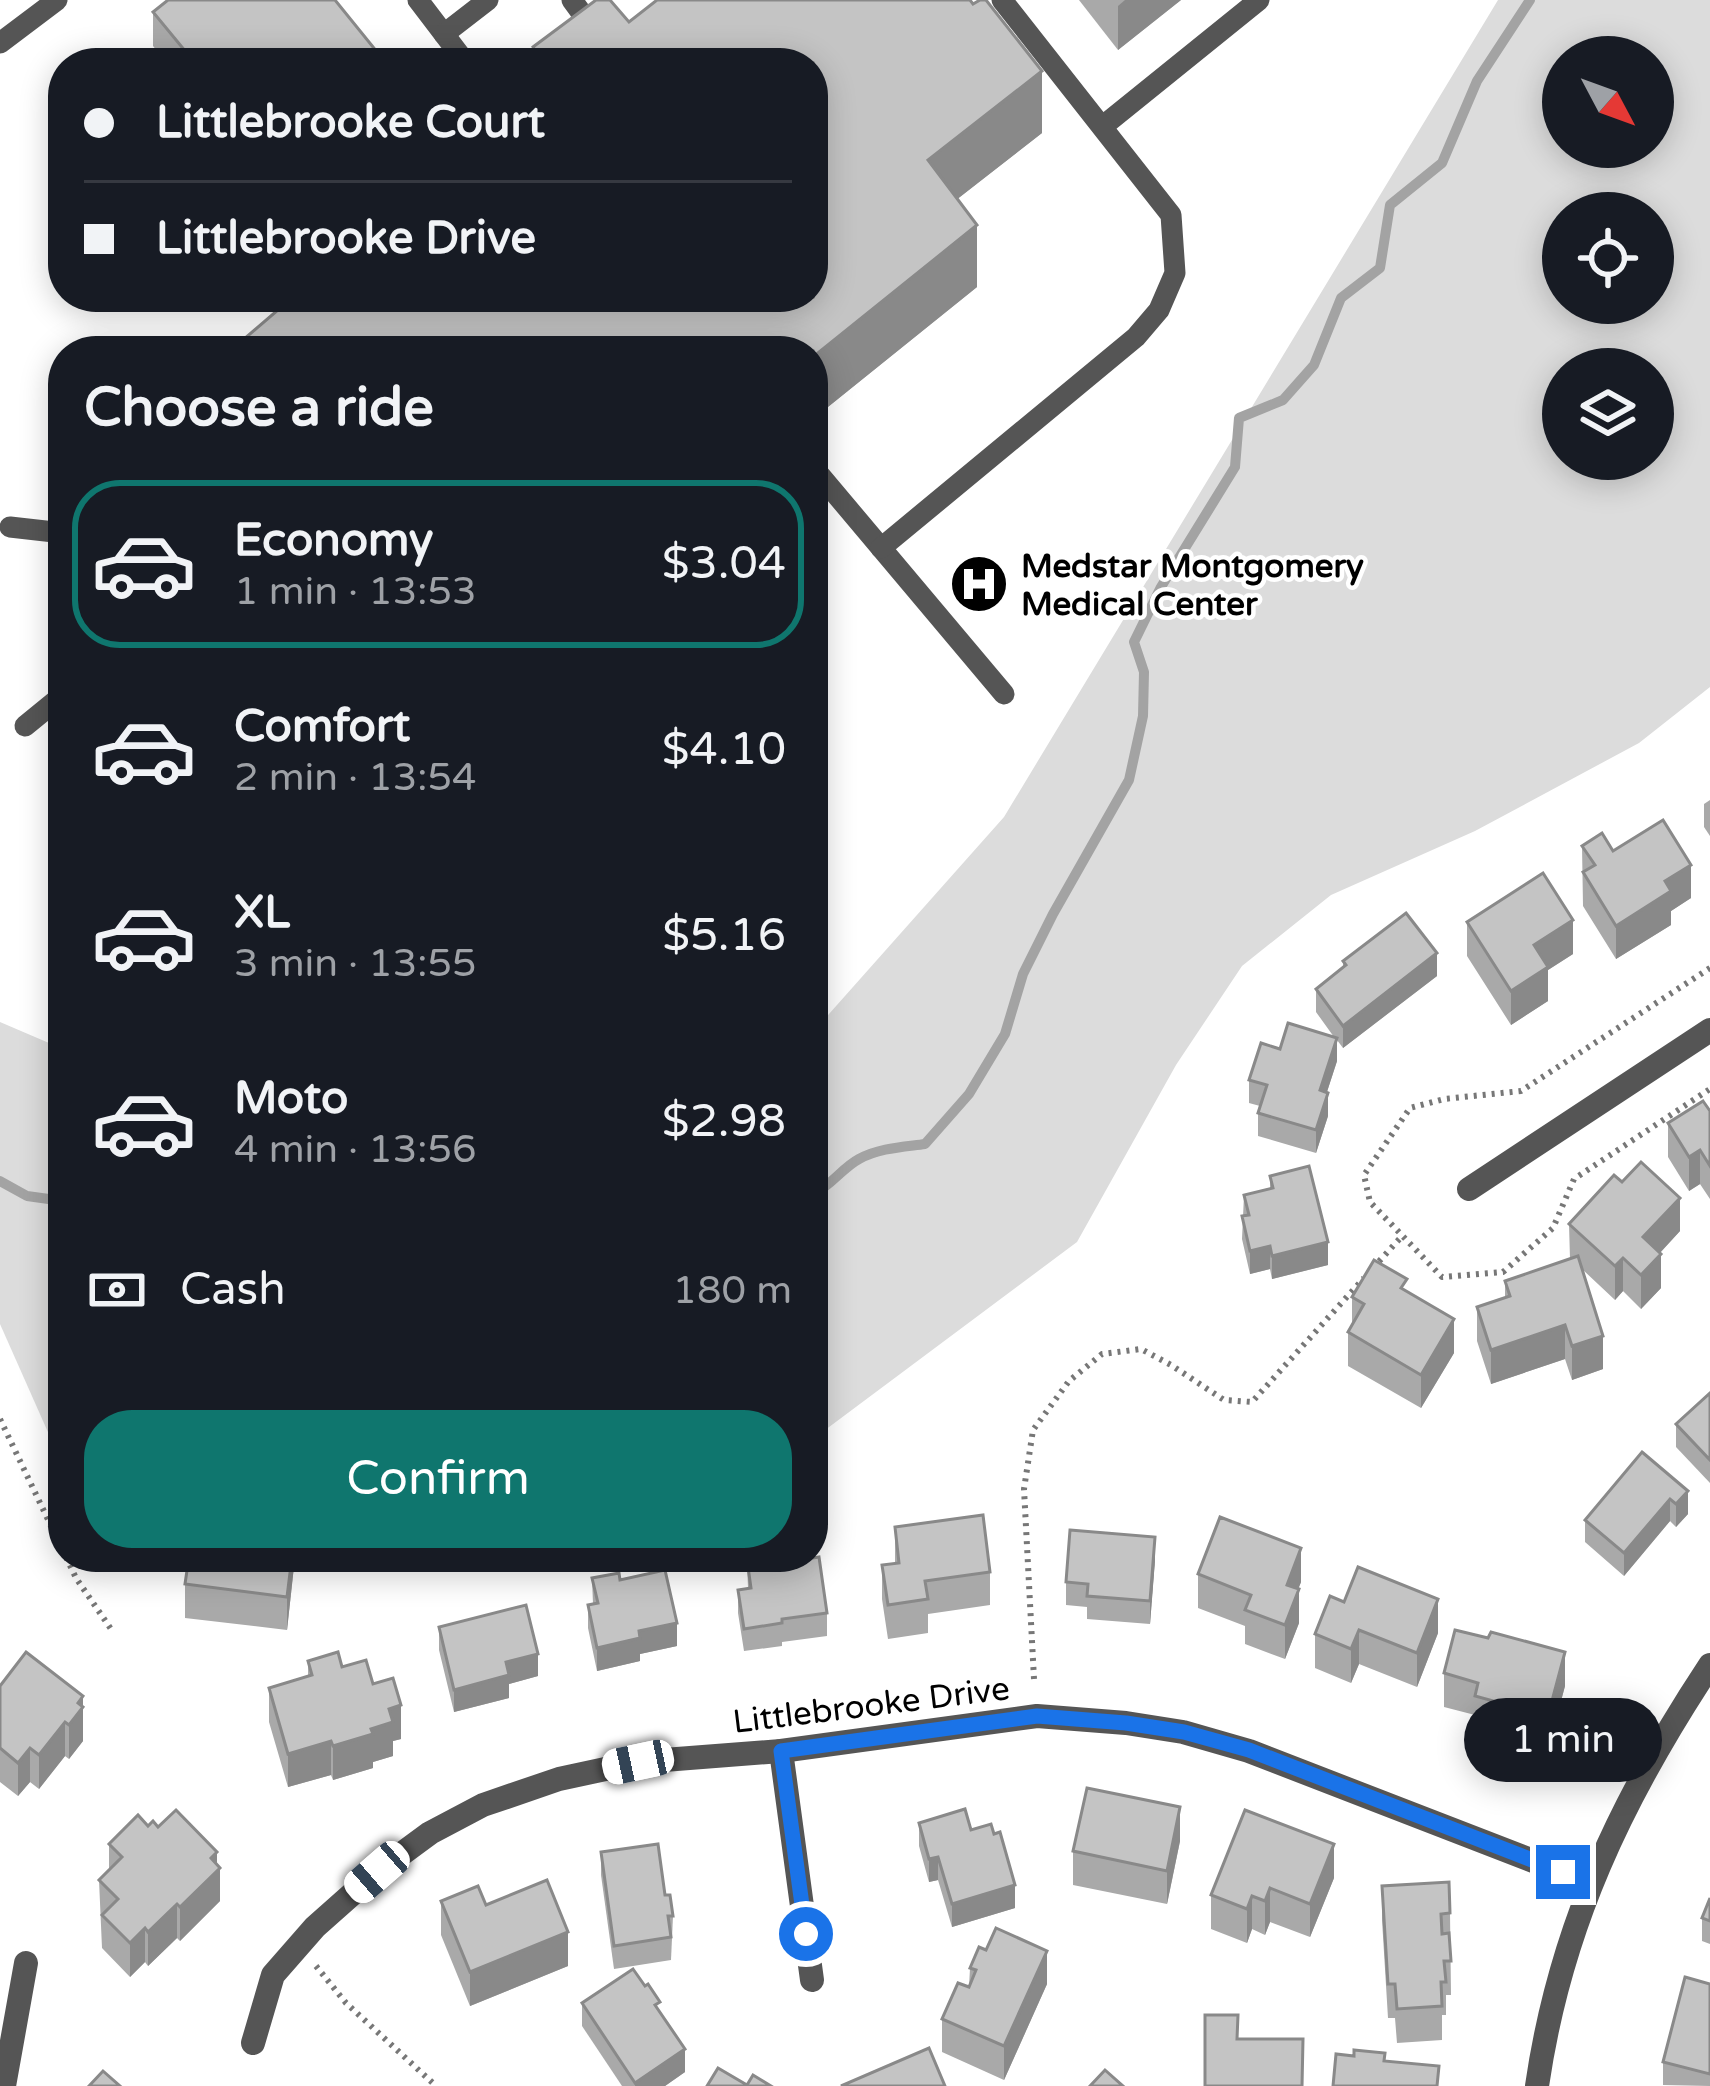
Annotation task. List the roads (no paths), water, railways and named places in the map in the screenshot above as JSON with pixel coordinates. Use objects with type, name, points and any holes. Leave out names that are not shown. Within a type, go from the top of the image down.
[{"type":"street","points":[[1469,1189],[1710,1030]]},
{"type":"street","points":[[1537,2086],[1558,1973],[1590,1882],[1643,1772],[1710,1666]]},
{"type":"street","name":"Littlebrooke Drive","points":[[253,2043],[273,1975],[315,1927],[430,1833],[483,1805],[559,1779],[638,1762],[781,1751],[1037,1716],[1126,1723],[1184,1732],[1249,1750],[1590,1882]]},
{"type":"street","points":[[781,1751],[812,1980]]},
{"type":"street","points":[[4,2086],[26,1963]]},
{"type":"lane","points":[[0,43],[57,0]]},
{"type":"lane","points":[[418,0],[455,48]]},
{"type":"lane","points":[[444,34],[488,0]]},
{"type":"lane","points":[[572,0],[594,30],[572,48]]},
{"type":"lane","points":[[881,548],[1136,337],[1159,310],[1174,273],[1171,215],[1002,0]]},
{"type":"lane","points":[[1103,126],[1259,0]]},
{"type":"lane","points":[[828,485],[1004,694]]},
{"type":"lane","points":[[10,527],[48,531]]},
{"type":"lane","points":[[25,726],[48,707]]},
{"type":"waterway","points":[[828,1184],[867,1155],[925,1144],[969,1094],[1005,1034],[1023,974],[1129,780],[1143,716],[1144,672],[1134,642],[1161,587],[1235,467],[1239,418],[1283,400],[1314,365],[1341,298],[1380,268],[1390,205],[1442,163],[1477,81],[1530,0]]},
{"type":"waterway","points":[[0,1181],[27,1196],[48,1199]]},
{"type":"place","name":"Medstar Montgomery Medical Center","points":[[979,584]]}]
